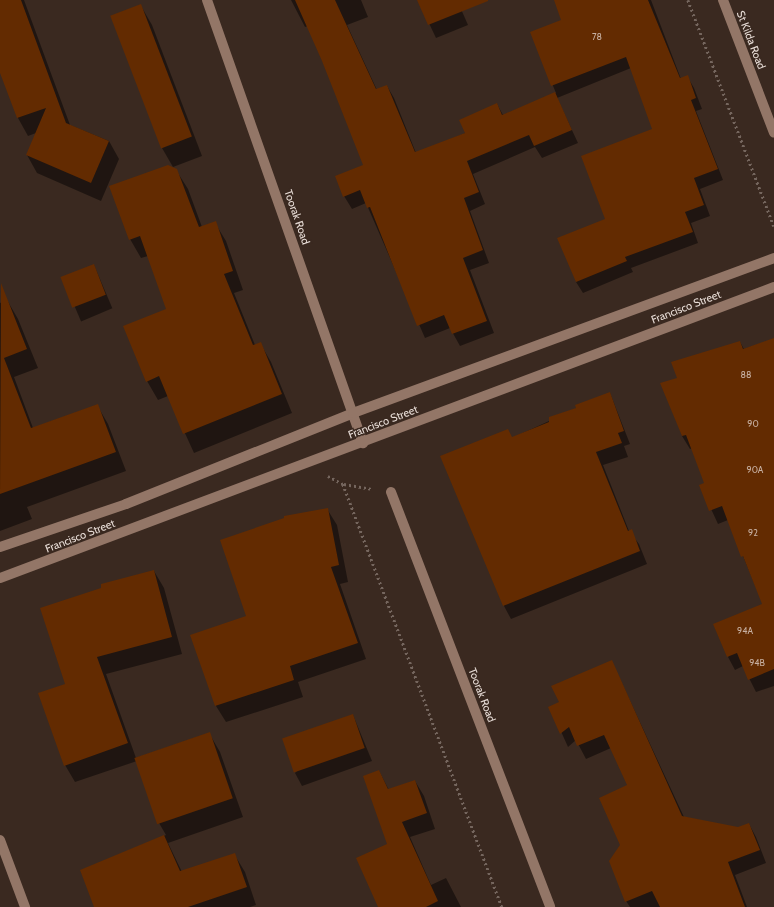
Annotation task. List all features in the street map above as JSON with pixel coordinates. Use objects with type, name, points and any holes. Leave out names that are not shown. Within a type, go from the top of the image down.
[{"type":"street","name":"Toorak Road","points":[[207,0],[363,442]]},
{"type":"street","name":"St Kilda Road","points":[[723,0],[774,133]]},
{"type":"street","name":"Francisco Street","points":[[0,547],[126,504],[353,413],[774,258]]},
{"type":"street","name":"Francisco Street","points":[[0,578],[774,287]]},
{"type":"street","name":"Toorak Road","points":[[391,492],[550,907]]},
{"type":"street","points":[[0,840],[25,907]]},
{"type":"path","points":[[688,0],[774,226]]},
{"type":"path","points":[[317,460],[321,473],[343,484],[391,492]]},
{"type":"path","points":[[343,484],[502,907]]},
{"type":"building","points":[[0,0],[21,0],[66,123],[109,141],[91,183],[26,155],[46,108],[17,118],[0,73]]},
{"type":"building","points":[[295,0],[335,0],[376,89],[387,85],[415,152],[465,133],[459,120],[497,103],[502,115],[555,92],[572,130],[534,146],[529,135],[467,161],[479,192],[464,198],[483,250],[463,258],[487,321],[452,334],[444,315],[417,326],[370,207],[367,208],[360,190],[343,197],[335,176],[363,165],[322,61]]},
{"type":"building","points":[[417,0],[488,0],[488,1],[428,25]]},
{"type":"building","points":[[554,0],[648,0],[680,78],[688,75],[696,98],[691,100],[718,169],[694,178],[704,205],[685,212],[693,232],[625,257],[627,261],[576,282],[557,238],[605,219],[581,156],[652,129],[626,57],[551,86],[530,32],[561,20]]},
{"type":"building","points":[[141,4],[192,137],[161,148],[110,16]]},
{"type":"building","points":[[168,165],[177,169],[199,227],[216,221],[233,271],[224,274],[253,345],[261,342],[282,394],[183,434],[159,376],[146,382],[123,326],[166,309],[140,236],[129,240],[109,186]]},
{"type":"building","points":[[94,264],[106,295],[72,308],[60,277]]},
{"type":"building","points":[[1,283],[27,349],[4,358],[31,428],[98,404],[116,452],[0,494]]},
{"type":"building","points":[[774,338],[774,669],[748,680],[737,653],[727,657],[713,624],[762,604],[743,556],[741,557],[722,506],[709,511],[699,485],[704,483],[686,435],[682,436],[660,383],[677,378],[671,362],[740,341],[743,349]]},
{"type":"building","points":[[610,392],[624,431],[618,433],[622,443],[596,452],[628,531],[632,529],[640,551],[503,606],[440,456],[508,429],[512,437],[549,422],[549,417],[576,408],[575,405]]},
{"type":"building","points":[[328,508],[339,565],[331,567],[358,643],[290,666],[294,680],[215,706],[190,635],[246,616],[220,540],[284,518],[284,516]]},
{"type":"building","points":[[154,570],[172,637],[97,657],[128,743],[64,766],[38,693],[65,684],[40,608],[101,588],[101,584]]},
{"type":"building","points":[[612,660],[682,816],[738,827],[749,823],[760,850],[728,862],[745,907],[660,907],[652,891],[625,902],[609,861],[620,845],[599,798],[627,785],[604,735],[577,746],[569,727],[560,734],[548,707],[559,702],[551,686]]},
{"type":"building","points":[[353,714],[365,748],[294,772],[282,738]]},
{"type":"building","points":[[210,732],[233,798],[157,824],[134,758]]},
{"type":"building","points":[[379,770],[388,789],[415,780],[427,813],[402,822],[438,901],[426,907],[378,907],[356,858],[387,844],[363,776]]},
{"type":"building","points":[[164,835],[180,871],[235,853],[247,887],[188,907],[94,907],[80,870]]}]
